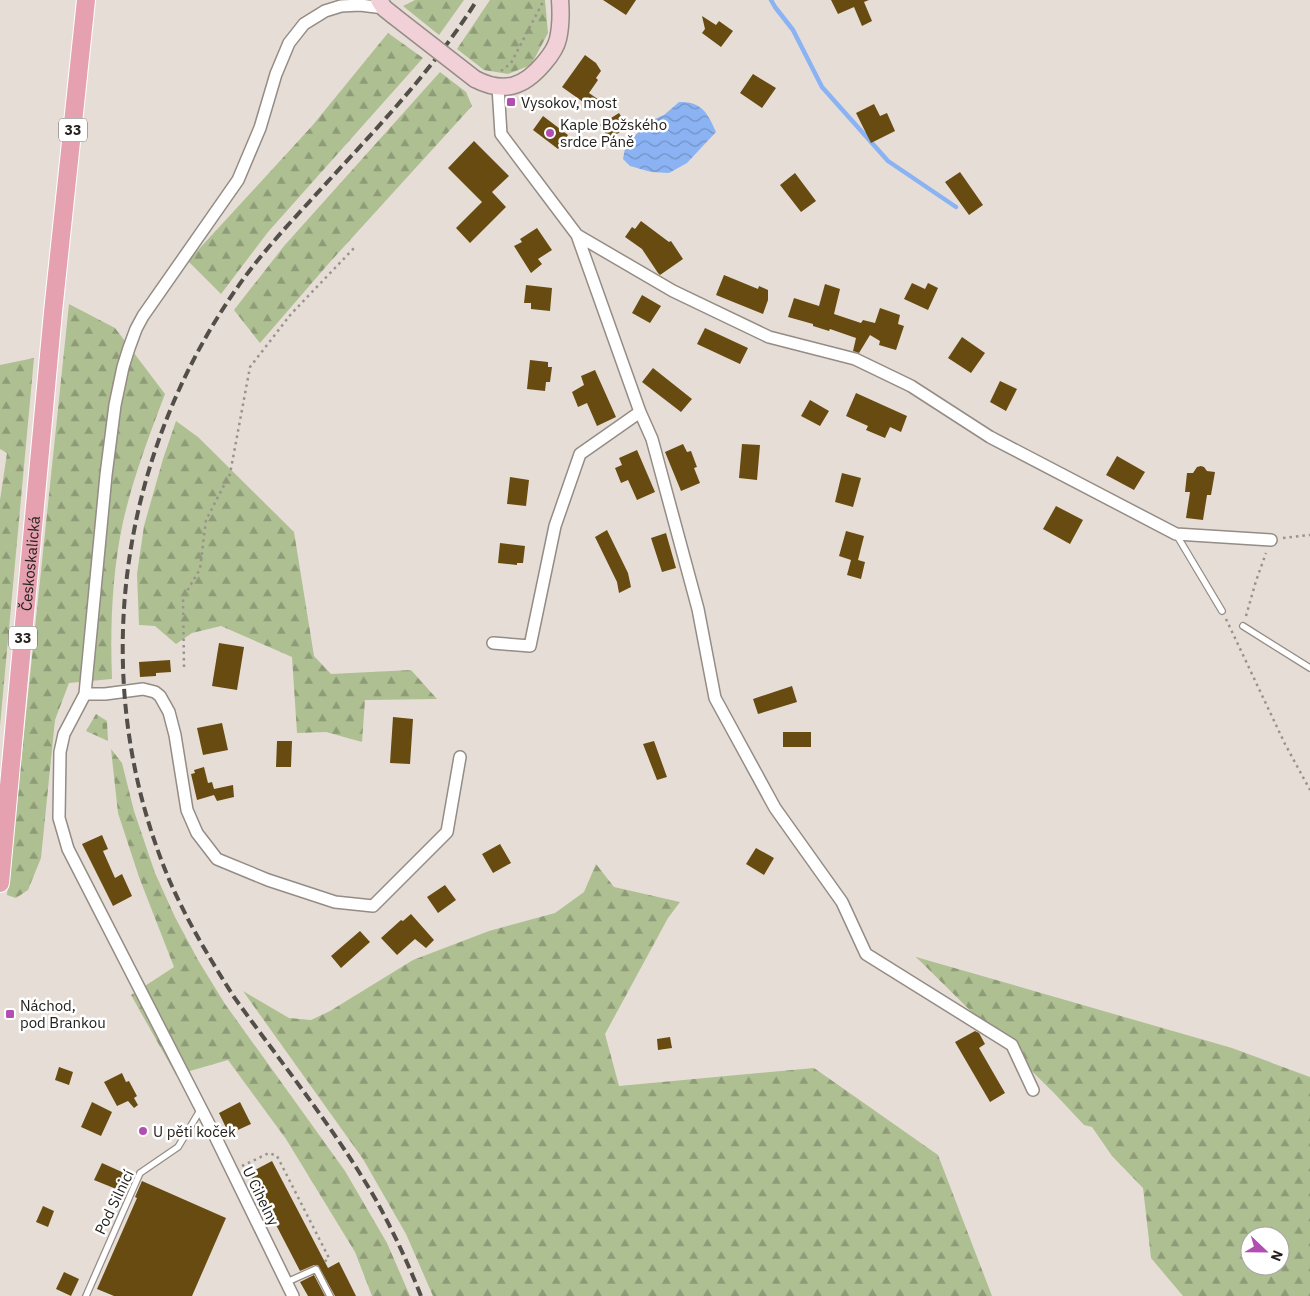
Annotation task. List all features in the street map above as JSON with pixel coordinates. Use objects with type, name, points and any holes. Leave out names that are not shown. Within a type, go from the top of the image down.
[{"type":"main road","name":"Českoskalická","points":[[0,883],[45,394],[86,0]]},
{"type":"street","points":[[460,757],[447,832],[373,906],[335,902],[268,880],[217,859],[196,833],[187,810],[175,736],[169,712],[160,696],[155,692],[143,689],[104,694],[85,694],[106,475],[115,405],[123,367],[136,329],[143,316],[238,180],[260,128],[276,74],[289,43],[304,24],[325,11],[341,6],[360,5],[385,8],[485,83],[506,87],[516,86],[526,81],[535,74],[546,60],[558,40],[562,18],[560,0]]},
{"type":"street","points":[[485,83],[501,134],[577,235],[640,412],[652,440],[698,609],[715,698],[775,808],[842,902],[866,954],[1012,1045],[1032,1090]]},
{"type":"street","points":[[577,235],[673,291],[769,337],[855,360],[911,386],[990,437],[1176,534],[1271,540]]},
{"type":"street","points":[[493,643],[530,646],[554,526],[580,454],[640,412]]},
{"type":"street","name":"U Cihelny","points":[[85,694],[64,734],[60,752],[59,818],[68,849],[201,1109],[293,1296]]},
{"type":"lane","points":[[1176,534],[1222,611]]},
{"type":"lane","points":[[1243,626],[1310,668]]},
{"type":"lane","name":"Pod Silnicí","points":[[86,1296],[140,1172],[178,1147],[201,1109]]},
{"type":"lane","points":[[287,1282],[316,1269],[330,1296]]},
{"type":"path","points":[[485,83],[511,64],[544,0]]},
{"type":"path","points":[[184,667],[183,598],[200,569],[206,520],[230,474],[250,367],[290,314],[356,246]]},
{"type":"path","points":[[1243,626],[1256,581],[1271,540],[1310,536]]},
{"type":"path","points":[[1222,611],[1285,744],[1310,790]]},
{"type":"path","points":[[231,1170],[269,1153],[277,1156],[329,1258],[316,1269]]},
{"type":"green space","points":[[415,0],[464,0],[439,35],[403,6]]},
{"type":"green space","points":[[490,0],[545,0],[548,33],[531,65],[508,74],[484,70],[457,49]]},
{"type":"green space","points":[[388,33],[423,58],[268,232],[221,294],[188,261],[312,126]]},
{"type":"green space","points":[[440,72],[466,92],[472,106],[330,262],[260,343],[234,310],[284,246]]},
{"type":"green space","points":[[69,304],[115,328],[165,394],[136,473],[119,541],[113,600],[112,679],[69,683],[55,720],[41,858],[28,890],[16,898],[7,895]]},
{"type":"green space","points":[[34,358],[0,726],[0,500],[7,453],[0,449],[0,365]]},
{"type":"green space","points":[[176,421],[198,437],[294,532],[314,656],[331,674],[411,670],[437,699],[365,700],[362,742],[326,732],[297,733],[292,657],[221,626],[192,633],[176,644],[155,626],[139,625],[137,574],[144,526]]},
{"type":"green space","points":[[96,714],[107,721],[108,741],[86,731]]},
{"type":"green space","points":[[111,749],[122,763],[134,811],[155,873],[175,917],[198,960],[225,1004],[345,1171],[387,1243],[410,1296],[372,1296],[355,1252],[286,1139],[228,1060],[176,1075],[131,995],[174,967],[139,877],[118,813]]},
{"type":"green space","points":[[596,864],[614,887],[680,902],[668,918],[605,1034],[619,1086],[814,1068],[938,1155],[992,1296],[433,1296],[406,1234],[363,1159],[243,991],[289,1018],[311,1020],[330,1011],[413,960],[489,931],[555,913],[584,892]]},
{"type":"green space","points":[[916,957],[1232,1048],[1310,1077],[1310,1296],[1183,1296],[1151,1258],[1143,1188],[1112,1156],[1092,1127],[1084,1125]]},
{"type":"water","points":[[679,102],[687,102],[699,106],[707,114],[716,132],[687,163],[669,173],[651,172],[630,166],[623,159],[626,143]]},
{"type":"building","points":[[603,0],[636,0],[626,15]]},
{"type":"building","points":[[831,0],[869,0],[864,2],[872,21],[862,26],[854,7],[838,14]]},
{"type":"building","points":[[702,16],[716,25],[719,21],[733,31],[721,47],[702,33],[705,29]]},
{"type":"building","points":[[585,55],[596,63],[601,71],[596,78],[598,80],[589,93],[599,100],[593,109],[562,87]]},
{"type":"building","points":[[753,74],[776,88],[762,108],[740,93]]},
{"type":"building","points":[[874,104],[880,116],[887,113],[895,131],[871,143],[856,113]]},
{"type":"building","points":[[619,113],[628,127],[609,139],[600,125]]},
{"type":"building","name":"Kaple Božského srdce Páně","points":[[543,116],[568,135],[558,149],[533,130]]},
{"type":"building","points":[[474,141],[509,176],[492,192],[506,207],[470,243],[456,228],[482,202],[448,168]]},
{"type":"building","points":[[960,172],[983,205],[969,215],[945,182]]},
{"type":"building","points":[[795,173],[816,201],[801,212],[780,185]]},
{"type":"building","points":[[641,221],[669,242],[671,241],[683,259],[660,275],[642,249],[625,237],[632,227],[635,229]]},
{"type":"building","points":[[537,228],[552,250],[538,259],[542,264],[531,273],[514,246],[522,242],[520,239]]},
{"type":"building","points":[[724,275],[758,289],[759,286],[768,290],[768,300],[763,314],[716,295]]},
{"type":"building","points":[[912,283],[925,289],[928,283],[938,288],[928,310],[904,299]]},
{"type":"building","points":[[825,284],[840,289],[834,314],[861,323],[863,320],[875,323],[880,308],[900,315],[898,324],[904,326],[896,350],[879,345],[880,341],[870,335],[859,353],[853,351],[856,338],[788,317],[794,298],[819,306]]},
{"type":"building","points":[[526,285],[552,288],[550,311],[531,309],[531,303],[524,303]]},
{"type":"building","points":[[642,295],[661,306],[650,323],[632,313]]},
{"type":"building","points":[[705,328],[748,348],[740,364],[697,344]]},
{"type":"building","points":[[962,337],[985,353],[971,373],[948,358]]},
{"type":"building","points":[[530,360],[548,362],[548,367],[552,367],[550,382],[546,382],[545,391],[527,389]]},
{"type":"building","points":[[653,368],[692,399],[681,412],[642,382]]},
{"type":"building","points":[[595,370],[616,417],[597,426],[587,403],[578,407],[572,392],[584,385],[581,376]]},
{"type":"building","points":[[1000,381],[1017,389],[1006,411],[990,402]]},
{"type":"building","points":[[856,393],[907,416],[901,432],[890,427],[885,438],[866,430],[868,426],[846,416]]},
{"type":"building","points":[[810,400],[829,411],[820,426],[801,416]]},
{"type":"building","points":[[683,444],[687,452],[691,451],[697,467],[694,468],[700,483],[681,491],[665,452]]},
{"type":"building","points":[[742,444],[760,445],[757,480],[739,478]]},
{"type":"building","points":[[637,450],[655,492],[637,500],[628,480],[621,483],[615,468],[622,465],[619,458]]},
{"type":"building","points":[[1117,456],[1145,472],[1134,490],[1106,475]]},
{"type":"building","points":[[1201,466],[1207,471],[1215,472],[1211,495],[1207,495],[1203,520],[1186,518],[1190,492],[1185,492],[1187,473],[1193,473],[1197,467]]},
{"type":"building","points":[[842,473],[861,478],[853,507],[835,502]]},
{"type":"building","points":[[510,477],[529,480],[526,506],[507,504]]},
{"type":"building","points":[[1056,506],[1083,520],[1070,544],[1043,529]]},
{"type":"building","points":[[607,530],[628,573],[631,587],[619,593],[617,582],[595,537]]},
{"type":"building","points":[[846,531],[864,536],[858,560],[865,562],[861,579],[847,575],[851,560],[839,556]]},
{"type":"building","points":[[666,533],[676,568],[662,572],[651,538]]},
{"type":"building","points":[[500,543],[525,546],[523,563],[517,563],[517,565],[498,563]]},
{"type":"building","points":[[219,643],[244,647],[237,690],[212,686]]},
{"type":"building","points":[[170,660],[171,672],[156,673],[156,676],[140,677],[139,662]]},
{"type":"building","points":[[792,686],[797,702],[758,714],[753,699]]},
{"type":"building","points":[[393,717],[413,719],[410,764],[390,763]]},
{"type":"building","points":[[222,723],[228,750],[203,755],[197,728]]},
{"type":"building","points":[[783,732],[811,732],[811,747],[783,747]]},
{"type":"building","points":[[277,741],[292,741],[291,767],[276,767]]},
{"type":"building","points":[[654,741],[667,777],[657,780],[643,744]]},
{"type":"building","points":[[204,767],[208,783],[212,782],[214,789],[233,785],[234,797],[217,801],[214,795],[197,800],[191,774],[195,773],[194,770]]},
{"type":"building","points":[[102,835],[108,849],[103,851],[115,878],[122,874],[132,896],[113,906],[82,844]]},
{"type":"building","points":[[500,844],[511,863],[493,873],[482,854]]},
{"type":"building","points":[[756,848],[774,858],[764,875],[746,864]]},
{"type":"building","points":[[445,885],[456,900],[438,913],[427,897]]},
{"type":"building","points":[[411,914],[434,940],[426,948],[415,939],[397,955],[381,938],[401,920],[403,921]]},
{"type":"building","points":[[360,931],[370,942],[341,968],[331,956]]},
{"type":"building","points":[[975,1031],[979,1033],[985,1044],[979,1048],[1005,1093],[990,1102],[955,1042]]},
{"type":"building","points":[[670,1037],[672,1048],[658,1050],[657,1039]]},
{"type":"building","points":[[59,1067],[73,1072],[69,1085],[55,1080]]},
{"type":"building","points":[[122,1073],[126,1082],[129,1081],[137,1096],[134,1098],[138,1105],[134,1108],[128,1101],[117,1106],[104,1082]]},
{"type":"building","points":[[92,1102],[112,1112],[101,1136],[81,1127]]},
{"type":"building","points":[[240,1102],[251,1124],[229,1134],[219,1113]]},
{"type":"building","points":[[272,1161],[328,1268],[339,1262],[356,1296],[335,1296],[318,1265],[300,1271],[249,1173]]},
{"type":"building","points":[[102,1163],[133,1177],[126,1193],[94,1180]]},
{"type":"building","points":[[142,1181],[226,1218],[192,1296],[114,1296],[97,1289],[137,1198],[135,1197]]},
{"type":"building","points":[[43,1206],[54,1211],[48,1227],[36,1222]]},
{"type":"building","points":[[64,1272],[79,1279],[71,1296],[56,1289]]},
{"type":"building","points":[[314,1275],[325,1296],[308,1296],[300,1282]]},
{"type":"waterway","points":[[771,0],[793,30],[822,87],[888,161],[956,207]]},
{"type":"railway","points":[[421,1296],[411,1271],[376,1200],[326,1122],[234,997],[196,934],[171,884],[140,792],[127,716],[123,640],[129,563],[144,488],[168,415],[202,344],[244,278],[293,220],[420,79],[477,0]]},
{"type":"place","name":"Vysokov, most","points":[[511,102]]},
{"type":"place","name":"Kaple Božského srdce Páně","points":[[550,133]]},
{"type":"place","name":"Náchod, pod Brankou","points":[[10,1014]]},
{"type":"place","name":"U pěti koček","points":[[143,1131]]}]
